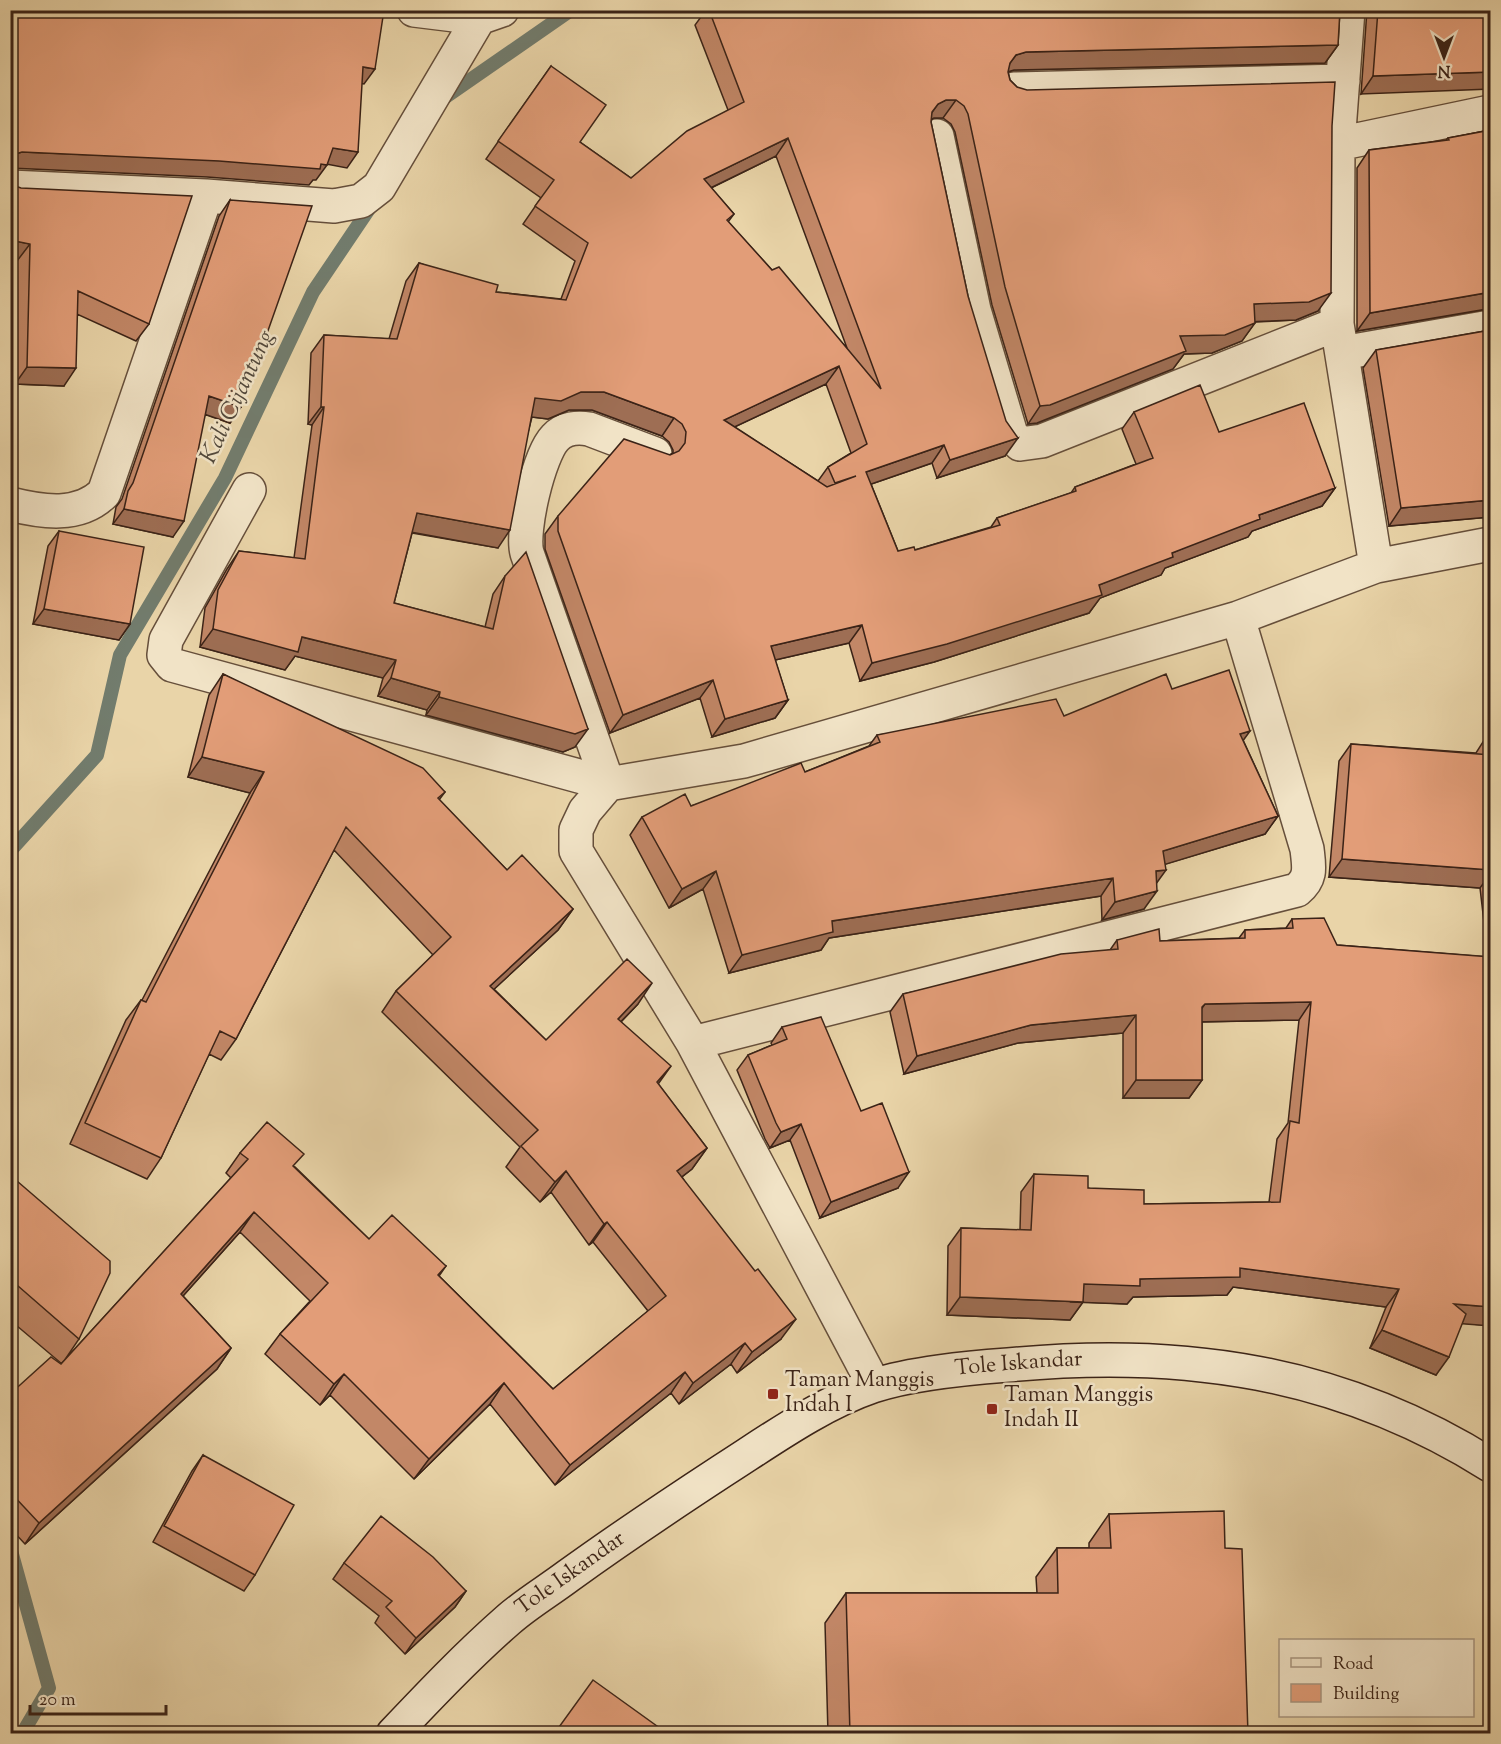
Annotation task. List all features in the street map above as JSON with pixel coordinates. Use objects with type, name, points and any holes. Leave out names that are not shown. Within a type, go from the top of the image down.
[{"type":"street","points":[[10,186],[206,196],[334,206],[361,201],[379,187],[490,14],[414,10]]},
{"type":"street","points":[[1348,10],[1338,144],[1339,339],[1376,566]]},
{"type":"street","points":[[1014,89],[1343,81]]},
{"type":"street","points":[[1338,144],[1491,112]]},
{"type":"street","points":[[937,136],[974,310],[1011,434],[1020,444],[1042,441],[1339,339],[1491,327]]},
{"type":"street","points":[[10,504],[53,511],[75,510],[88,506],[104,493],[206,196]]},
{"type":"street","points":[[608,784],[527,553],[524,535],[547,453],[555,437],[561,433],[579,428],[589,429],[654,454]]},
{"type":"street","points":[[249,490],[166,640],[164,656],[172,664],[608,784],[744,762],[1238,618],[1376,566],[1491,544]]},
{"type":"street","points":[[693,1043],[1297,890],[1305,883],[1310,872],[1307,849],[1238,618]]},
{"type":"street","points":[[608,784],[585,811],[576,830],[576,851],[693,1043],[874,1386]]},
{"type":"street","name":"Tole Iskandar","points":[[393,1734],[510,1619],[633,1529],[753,1451],[831,1405],[874,1386],[986,1366],[1052,1360],[1119,1360],[1232,1367],[1282,1376],[1364,1401],[1458,1444],[1491,1465]]},
{"type":"building","points":[[10,10],[384,10],[375,69],[363,67],[358,152],[333,148],[327,165],[321,164],[320,169],[219,161],[22,152],[10,156]]},
{"type":"building","points":[[709,10],[1340,10],[1338,45],[1026,52],[1016,55],[1010,63],[1008,72],[1010,80],[1017,87],[1027,90],[1335,82],[1332,126],[1331,293],[1309,302],[1254,304],[1255,323],[1225,335],[1180,336],[1186,351],[1050,405],[1040,406],[1005,287],[968,114],[964,106],[956,100],[946,100],[938,104],[932,112],[931,122],[968,296],[1006,421],[1018,438],[950,460],[944,445],[866,472],[898,551],[914,547],[915,550],[1000,525],[997,518],[1076,491],[1075,487],[1153,458],[1134,412],[1200,385],[1219,432],[1304,403],[1335,488],[1259,515],[1260,519],[1172,553],[1173,557],[1099,585],[1102,595],[947,644],[872,663],[862,625],[771,646],[788,700],[725,719],[713,680],[623,715],[558,531],[558,516],[624,439],[670,455],[679,451],[685,443],[686,432],[682,424],[674,418],[604,392],[581,392],[561,401],[535,398],[510,530],[417,513],[394,603],[493,629],[505,576],[526,552],[588,729],[575,734],[439,697],[440,692],[391,678],[396,660],[302,637],[298,652],[213,629],[218,590],[239,551],[305,559],[324,407],[321,407],[324,335],[397,339],[419,263],[498,285],[496,292],[566,300],[588,243],[535,206],[554,180],[498,141],[551,66],[606,105],[580,142],[631,178],[687,131],[744,102]],"holes":[[[788,138],[833,259],[881,389],[779,267],[772,270],[727,220],[734,214],[704,179]],[[839,366],[867,444],[828,467],[835,483],[856,476],[827,487],[724,420]]]},
{"type":"building","points":[[1378,10],[1491,10],[1491,72],[1373,76]]},
{"type":"building","points":[[1491,130],[1491,292],[1370,313],[1369,150],[1449,140],[1448,138]]},
{"type":"building","points":[[10,183],[21,188],[192,196],[149,324],[78,291],[76,368],[27,367],[30,244],[10,240]]},
{"type":"building","points":[[230,200],[312,206],[241,407],[209,396],[184,521],[124,509],[128,491],[133,483]]},
{"type":"building","points":[[1491,330],[1491,500],[1401,508],[1376,350]]},
{"type":"building","points":[[59,531],[144,547],[130,624],[44,609]]},
{"type":"building","points":[[1229,670],[1250,731],[1240,734],[1278,816],[1163,851],[1166,870],[1156,871],[1157,891],[1115,902],[1113,878],[832,921],[833,932],[742,955],[716,871],[682,889],[642,817],[685,794],[691,806],[801,763],[805,772],[880,742],[877,735],[1056,699],[1064,716],[1166,674],[1172,689]]},
{"type":"building","points":[[223,674],[423,768],[445,792],[438,798],[507,870],[522,855],[573,909],[490,986],[546,1040],[627,959],[652,983],[618,1019],[671,1066],[657,1082],[707,1148],[677,1171],[755,1271],[758,1269],[796,1319],[752,1352],[745,1343],[693,1383],[685,1372],[570,1465],[504,1383],[429,1459],[344,1374],[334,1384],[280,1334],[328,1283],[254,1212],[181,1294],[231,1348],[39,1523],[10,1492],[10,1394],[51,1357],[61,1364],[248,1159],[240,1153],[267,1122],[304,1154],[293,1166],[369,1239],[392,1215],[446,1266],[438,1275],[553,1389],[666,1296],[607,1222],[604,1224],[566,1171],[555,1182],[521,1146],[538,1130],[396,991],[451,937],[346,827],[236,1039],[220,1031],[161,1158],[85,1123],[141,1000],[146,1002],[264,772],[202,757]]},
{"type":"building","points":[[1488,734],[1491,734],[1491,751]]},
{"type":"building","points":[[1351,744],[1491,755],[1491,870],[1342,859]]},
{"type":"building","points":[[1324,918],[1337,945],[1491,957],[1491,1307],[1454,1304],[1466,1314],[1449,1357],[1382,1330],[1399,1289],[1240,1268],[1240,1277],[1140,1279],[1140,1286],[1084,1284],[1083,1302],[960,1297],[961,1228],[1031,1230],[1034,1174],[1088,1176],[1088,1188],[1144,1190],[1144,1204],[1280,1202],[1290,1121],[1299,1123],[1311,1002],[1205,1004],[1202,1007],[1202,1080],[1136,1080],[1136,1015],[1031,1025],[917,1056],[903,994],[1061,954],[1118,949],[1117,940],[1159,929],[1160,941],[1245,938],[1245,930],[1293,928],[1292,919]]},
{"type":"building","points":[[821,1017],[861,1111],[882,1103],[909,1172],[831,1202],[801,1124],[781,1132],[748,1055],[787,1039],[782,1027]]},
{"type":"building","points":[[10,1175],[110,1261],[110,1273],[79,1339],[10,1279]]},
{"type":"building","points":[[203,1455],[294,1505],[255,1575],[164,1526]]},
{"type":"building","points":[[1224,1511],[1225,1548],[1242,1549],[1248,1734],[850,1734],[846,1593],[1058,1593],[1057,1548],[1111,1548],[1109,1514]]},
{"type":"building","points":[[381,1516],[433,1557],[466,1591],[416,1638],[386,1607],[392,1601],[344,1563]]},
{"type":"building","points":[[593,1680],[668,1734],[554,1734]]},
{"type":"waterway","name":"Kali Cijantung","points":[[444,98],[571,10]]},
{"type":"waterway","name":"Kali Cijantung","points":[[10,851],[97,755],[120,655],[225,478],[313,292],[373,203]]},
{"type":"waterway","name":"Kali Cijantung","points":[[10,1547],[49,1688],[22,1734]]},
{"type":"place","name":"Taman Manggis Indah I","points":[[773,1394]]},
{"type":"place","name":"Taman Manggis Indah II","points":[[992,1409]]}]
